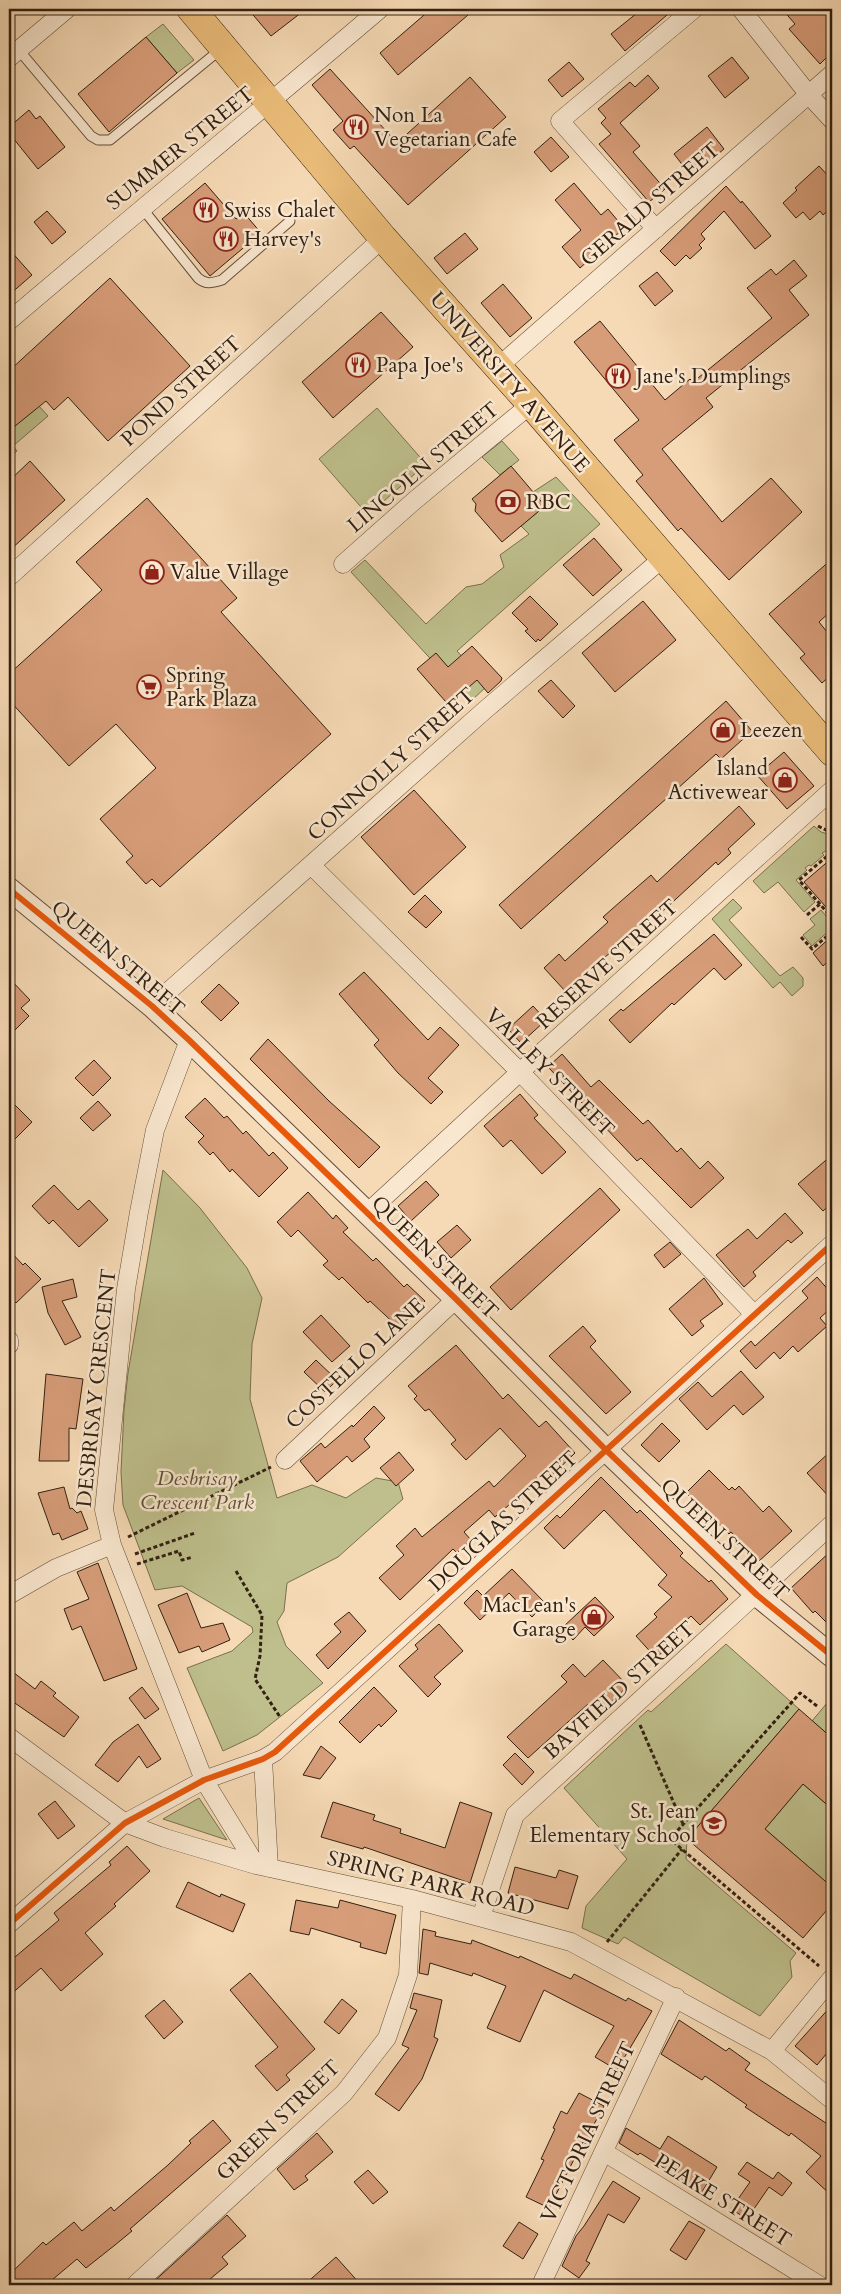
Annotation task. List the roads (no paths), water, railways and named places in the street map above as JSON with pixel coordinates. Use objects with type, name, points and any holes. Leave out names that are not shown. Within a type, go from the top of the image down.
[{"type":"main road","name":"UNIVERSITY AVENUE","points":[[191,9],[269,104],[384,238],[531,404],[662,558],[832,752]]},
{"type":"street","points":[[14,53],[67,9]]},
{"type":"street","name":"SUMMER STREET","points":[[9,321],[380,9]]},
{"type":"street","points":[[656,229],[560,121],[694,9]]},
{"type":"street","points":[[741,9],[809,95],[832,120]]},
{"type":"street","name":"GERALD STREET","points":[[498,367],[832,74]]},
{"type":"street","name":"POND STREET","points":[[9,577],[384,238]]},
{"type":"street","name":"LINCOLN STREET","points":[[343,564],[414,500],[531,404]]},
{"type":"street","name":"CONNOLLY STREET","points":[[152,1006],[662,558]]},
{"type":"street","name":"RESERVE STREET","points":[[368,1214],[520,1072],[832,790]]},
{"type":"street","name":"VALLEY STREET","points":[[311,865],[520,1072],[754,1314]]},
{"type":"street","name":"QUEEN STREET","points":[[9,889],[152,1006],[189,1040],[456,1299],[605,1449],[757,1595],[832,1656]]},
{"type":"street","name":"DESBRISAY CRESCENT","points":[[189,1040],[155,1130],[126,1289],[104,1510],[119,1542],[204,1780],[262,1867]]},
{"type":"street","name":"DOUGLAS STREET","points":[[9,1924],[125,1823],[204,1780],[262,1759],[283,1745],[605,1449],[832,1244]]},
{"type":"street","name":"COSTELLO LANE","points":[[285,1460],[456,1299]]},
{"type":"street","points":[[9,1340],[9,1345]]},
{"type":"street","name":"BAYFIELD STREET","points":[[481,1917],[515,1814],[757,1595],[832,1524]]},
{"type":"street","points":[[9,1595],[56,1568],[119,1542]]},
{"type":"street","name":"SPRING PARK ROAD","points":[[9,1737],[125,1823],[186,1846],[262,1867],[412,1899],[571,1942],[676,1997],[772,2051],[832,2100]]},
{"type":"street","points":[[262,1759],[262,1867]]},
{"type":"street","name":"GREEN STREET","points":[[135,2285],[344,2093],[387,2038],[408,1975],[412,1899]]},
{"type":"street","points":[[772,2051],[828,1974]]},
{"type":"street","name":"VICTORIA STREET","points":[[541,2285],[676,1997]]},
{"type":"street","name":"PEAKE STREET","points":[[604,2152],[818,2285]]},
{"type":"lane","points":[[14,53],[91,136],[103,141],[110,140],[223,47]]},
{"type":"lane","points":[[142,208],[198,278],[203,282],[211,283],[222,280],[290,221]]},
{"type":"place","name":"Non La Vegetarian Cafe","points":[[356,127]]},
{"type":"place","name":"Swiss Chalet","points":[[206,210]]},
{"type":"place","name":"Harvey's","points":[[226,239]]},
{"type":"place","name":"Papa Joe's","points":[[358,365]]},
{"type":"place","name":"Jane's Dumplings","points":[[618,376]]},
{"type":"place","name":"RBC","points":[[508,502]]},
{"type":"place","name":"Value Village","points":[[152,572]]},
{"type":"place","name":"Spring Park Plaza","points":[[149,687]]},
{"type":"place","name":"Leezen","points":[[723,730]]},
{"type":"place","name":"Island Activewear","points":[[785,780]]},
{"type":"place","name":"MacLean's Garage","points":[[594,1617]]},
{"type":"place","name":"St. Jean Elementary School","points":[[714,1823]]},
{"type":"park label","name":"Desbrisay Crescent Park","points":[[197,1490]]}]
